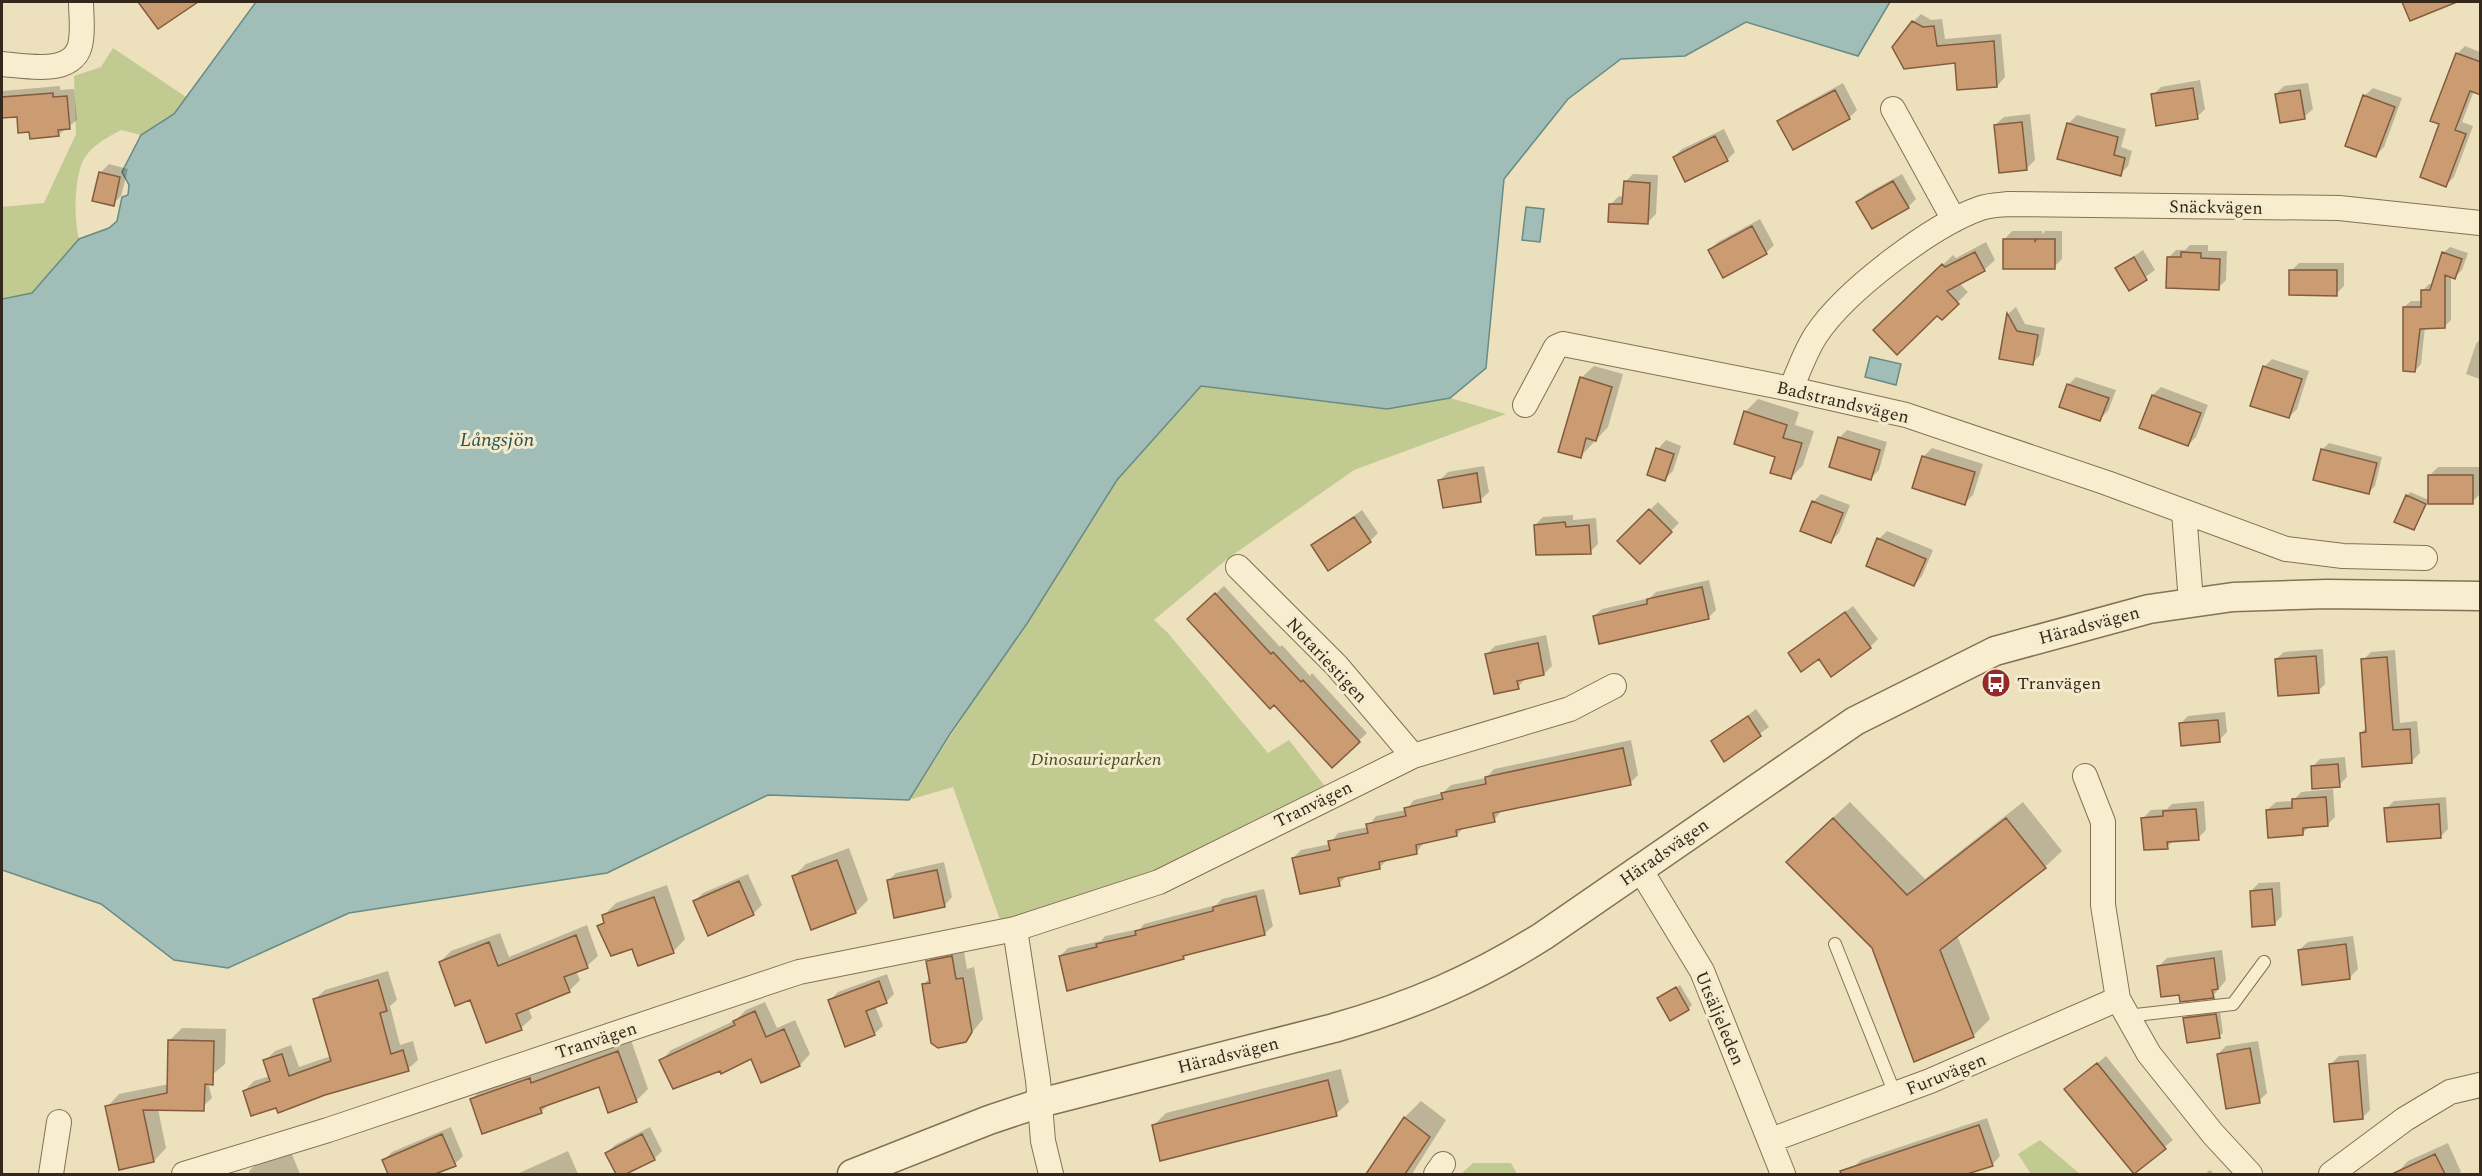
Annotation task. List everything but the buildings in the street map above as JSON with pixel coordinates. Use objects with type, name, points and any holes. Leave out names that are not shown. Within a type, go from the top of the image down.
[{"type":"street","points":[[2,64],[59,67],[74,59],[81,42],[81,2]]},
{"type":"street","points":[[1893,109],[1954,220]]},
{"type":"street","name":"Snäckvägen","points":[[1791,389],[1806,350],[1834,313],[1862,285],[1954,220],[1983,207],[2009,204],[2339,208],[2480,221]]},
{"type":"street","name":"Badstrandsvägen","points":[[1525,405],[1556,347],[1563,344],[1791,389],[1917,418],[2286,549],[2343,556],[2425,558]]},
{"type":"street","points":[[2184,512],[2192,602]]},
{"type":"street","name":"Notariestigen","points":[[1238,567],[1337,666],[1413,756]]},
{"type":"street","name":"Häradsvägen","points":[[852,1174],[988,1120],[1040,1103],[1334,1028],[1424,1000],[1503,961],[1855,721],[1995,651],[2150,609],[2233,597],[2327,594],[2481,596]]},
{"type":"street","name":"Tranvägen","points":[[184,1174],[328,1130],[799,972],[1015,929],[1159,882],[1413,756],[1570,710],[1614,686]]},
{"type":"street","points":[[2085,776],[2103,822],[2103,905],[2122,1007],[2149,1054],[2212,1134],[2250,1174]]},
{"type":"street","name":"Utsäljeleden","points":[[1640,869],[1702,970],[1783,1174]]},
{"type":"street","points":[[1015,929],[1040,1103],[1046,1173]]},
{"type":"street","name":"Furuvägen","points":[[1771,1140],[1895,1094],[2065,1024],[2122,1007]]},
{"type":"street","points":[[2331,1174],[2405,1119],[2450,1092],[2481,1084]]},
{"type":"street","points":[[51,1174],[59,1122]]},
{"type":"lane","points":[[1835,944],[1895,1094]]},
{"type":"lane","points":[[2122,1007],[2233,1004],[2264,962]]},
{"type":"green space","points":[[113,48],[186,97],[174,114],[141,135],[121,130],[89,152],[79,171],[76,191],[79,239],[32,293],[2,299],[2,207],[44,203],[76,134],[74,76],[101,67]]},
{"type":"green space","name":"Dinosaurieparken","points":[[1201,385],[1387,409],[1450,398],[1506,414],[1354,470],[1227,559],[1154,620],[1167,632],[1268,753],[1289,740],[1331,794],[1159,882],[1004,931],[953,787],[909,800],[1117,480]]},
{"type":"green space","points":[[2040,1140],[2080,1174],[2031,1174],[2018,1154]]},
{"type":"green space","points":[[1473,1163],[1511,1163],[1517,1174],[1461,1174]]},
{"type":"water","name":"Långsjön","points":[[256,2],[1890,2],[1858,56],[1746,22],[1685,56],[1621,59],[1568,99],[1504,179],[1486,368],[1450,398],[1387,409],[1201,386],[1117,480],[1028,622],[950,734],[909,800],[768,795],[607,873],[349,913],[228,968],[174,960],[101,904],[2,870],[2,299],[32,293],[79,239],[109,228],[117,221],[122,197],[128,195],[129,185],[122,172],[141,135],[174,114]]},
{"type":"water","points":[[1526,207],[1544,209],[1540,242],[1522,240]]},
{"type":"water","points":[[1870,357],[1901,364],[1896,385],[1865,377]]},
{"type":"place","name":"Tranvägen","points":[[1996,683]]}]
